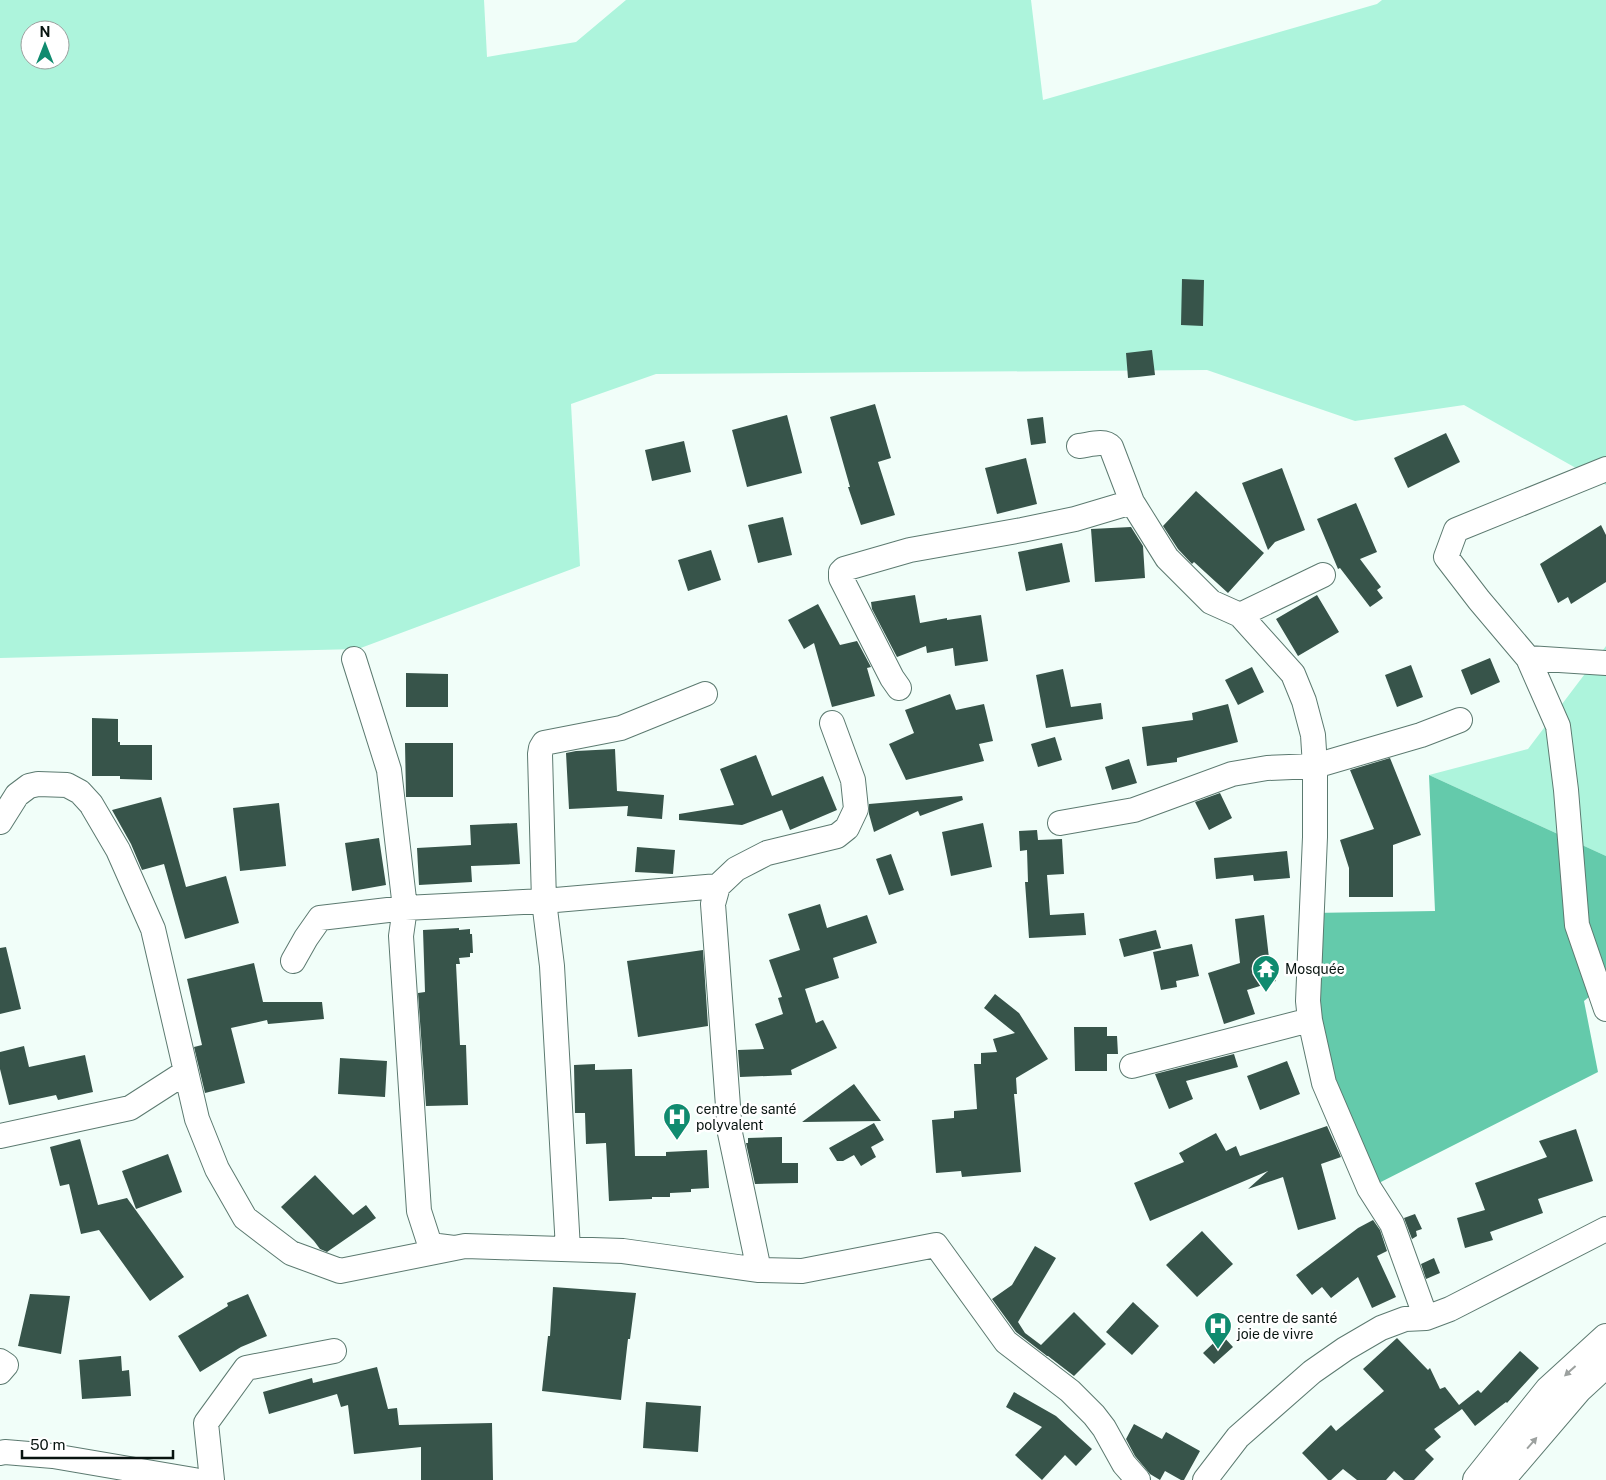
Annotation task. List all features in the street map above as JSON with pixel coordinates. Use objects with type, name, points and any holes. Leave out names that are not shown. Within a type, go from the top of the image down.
[{"type":"main road","points":[[1477,1480],[1549,1390],[1606,1338]]},
{"type":"main road","points":[[1500,1480],[1578,1389],[1606,1364]]},
{"type":"street","points":[[1079,446],[1104,443],[1112,447],[1132,502],[1167,558],[1211,602],[1240,615],[1293,674],[1304,701],[1313,735],[1315,766],[1315,836],[1308,1001],[1310,1020],[1324,1083],[1369,1188],[1392,1224],[1426,1318]]},
{"type":"street","points":[[1606,470],[1456,530],[1446,557],[1528,658],[1558,726],[1566,790],[1577,925],[1606,1009]]},
{"type":"street","points":[[899,688],[892,678],[841,578],[841,572],[844,569],[910,550],[1075,519],[1132,502]]},
{"type":"street","points":[[1240,615],[1323,575]]},
{"type":"street","points":[[1528,658],[1606,663]]},
{"type":"street","points":[[354,659],[389,770],[405,908],[402,936],[419,1211],[430,1245],[455,1248]]},
{"type":"street","points":[[568,1249],[552,966],[544,900],[541,748],[544,744],[621,728],[705,694]]},
{"type":"street","points":[[1060,824],[1134,810],[1232,774],[1267,768],[1315,766],[1421,735],[1460,720]]},
{"type":"street","points":[[759,1270],[730,1133],[713,904],[718,886],[736,869],[767,853],[837,836],[848,828],[856,809],[853,780],[832,723]]},
{"type":"street","points":[[0,822],[17,795],[29,786],[38,784],[67,785],[80,792],[91,804],[118,850],[152,929],[197,1119],[217,1170],[245,1218],[291,1254],[340,1271],[465,1246],[623,1251],[759,1270],[802,1271],[936,1245],[1006,1342],[1070,1391],[1094,1415],[1104,1428],[1124,1464],[1138,1480]]},
{"type":"street","points":[[293,962],[320,918],[405,908],[544,900],[718,886]]},
{"type":"street","points":[[1132,1066],[1310,1020]]},
{"type":"street","points":[[0,1136],[130,1108],[186,1072]]},
{"type":"street","points":[[1205,1480],[1238,1437],[1312,1372],[1345,1349],[1381,1328],[1405,1319],[1426,1318],[1450,1309],[1606,1228]]},
{"type":"street","points":[[212,1480],[206,1423],[246,1368],[334,1351]]},
{"type":"street","points":[[0,1361],[6,1365],[0,1372]]},
{"type":"street","points":[[0,1453],[53,1456],[194,1480]]},
{"type":"green space","points":[[0,0],[484,0],[487,57],[576,42],[626,0],[1031,0],[1043,100],[1377,4],[1382,0],[1606,0],[1606,485],[1464,405],[1355,421],[1207,370],[656,374],[571,404],[580,566],[358,649],[0,658]]},
{"type":"green space","points":[[1606,646],[1606,856],[1429,775],[1528,749]]},
{"type":"green space","points":[[1429,775],[1606,856],[1606,983],[1584,1001],[1598,1072],[1369,1188],[1324,1083],[1311,913],[1435,911]]},
{"type":"building","points":[[1182,279],[1204,280],[1203,326],[1181,325]]},
{"type":"building","points":[[1152,350],[1155,375],[1128,378],[1126,353]]},
{"type":"building","points":[[875,404],[891,458],[878,462],[895,515],[861,525],[848,487],[850,487],[830,417]]},
{"type":"building","points":[[787,415],[802,473],[747,487],[732,430]]},
{"type":"building","points":[[1043,417],[1046,443],[1031,445],[1027,419]]},
{"type":"building","points":[[1446,433],[1460,462],[1408,488],[1394,458]]},
{"type":"building","points":[[684,441],[691,472],[652,481],[645,450]]},
{"type":"building","points":[[1026,458],[1037,504],[997,514],[985,468]]},
{"type":"building","points":[[1282,468],[1305,530],[1275,542],[1268,550],[1242,483]]},
{"type":"building","points":[[1196,491],[1264,553],[1228,593],[1194,562],[1192,564],[1178,549],[1163,526]]},
{"type":"building","points":[[1356,503],[1377,552],[1360,559],[1381,587],[1377,590],[1383,598],[1370,607],[1340,568],[1338,569],[1317,519]]},
{"type":"building","points":[[783,517],[792,555],[758,563],[748,525]]},
{"type":"building","points":[[1601,525],[1606,535],[1606,582],[1571,604],[1568,597],[1558,603],[1540,564]]},
{"type":"building","points":[[1131,527],[1143,546],[1145,578],[1095,582],[1091,529]]},
{"type":"building","points":[[1062,543],[1070,582],[1026,591],[1018,552]]},
{"type":"building","points":[[711,550],[721,580],[688,591],[678,560]]},
{"type":"building","points":[[915,595],[920,623],[981,615],[988,661],[955,666],[953,648],[927,653],[926,646],[897,657],[872,609],[871,602]]},
{"type":"building","points":[[1317,595],[1339,632],[1298,656],[1276,619]]},
{"type":"building","points":[[818,604],[840,645],[857,641],[871,667],[867,668],[875,696],[832,707],[814,643],[804,649],[788,620]]},
{"type":"building","points":[[1490,658],[1500,682],[1471,695],[1461,670]]},
{"type":"building","points":[[1411,665],[1423,697],[1397,707],[1385,675]]},
{"type":"building","points":[[1252,667],[1264,692],[1238,705],[1225,680]]},
{"type":"building","points":[[1063,669],[1071,707],[1101,703],[1103,719],[1046,728],[1036,675]]},
{"type":"building","points":[[406,673],[448,674],[448,707],[406,707]]},
{"type":"building","points":[[950,694],[956,710],[984,704],[993,741],[979,744],[984,761],[906,780],[889,744],[914,733],[905,710]]},
{"type":"building","points":[[1228,704],[1238,742],[1177,758],[1177,762],[1147,766],[1142,727],[1193,720],[1192,713]]},
{"type":"building","points":[[92,718],[118,719],[118,742],[120,742],[120,745],[152,745],[152,780],[120,779],[120,776],[92,776]]},
{"type":"building","points":[[1055,737],[1062,760],[1038,767],[1031,744]]},
{"type":"building","points":[[405,743],[453,743],[453,797],[406,797]]},
{"type":"building","points":[[615,749],[617,791],[664,795],[662,819],[627,816],[628,806],[569,809],[566,753]]},
{"type":"building","points":[[756,755],[772,796],[823,776],[837,810],[790,830],[782,810],[742,825],[679,820],[679,814],[734,805],[720,769]]},
{"type":"building","points":[[1390,758],[1421,835],[1393,845],[1393,897],[1349,897],[1349,868],[1340,840],[1374,829],[1350,770]]},
{"type":"building","points":[[1129,759],[1137,783],[1112,790],[1105,767]]},
{"type":"building","points":[[1220,793],[1232,818],[1209,830],[1195,802]]},
{"type":"building","points":[[962,796],[963,800],[920,816],[918,811],[874,832],[869,814],[869,804]]},
{"type":"building","points":[[161,797],[186,887],[226,876],[239,923],[185,939],[164,864],[142,870],[131,844],[112,810]]},
{"type":"building","points":[[279,803],[286,866],[240,871],[233,808]]},
{"type":"building","points":[[517,823],[520,864],[471,866],[472,882],[419,885],[417,848],[471,845],[470,825]]},
{"type":"building","points":[[983,823],[992,867],[951,876],[942,832]]},
{"type":"building","points":[[1037,830],[1038,840],[1062,839],[1064,874],[1047,875],[1050,915],[1084,913],[1086,935],[1029,938],[1025,882],[1028,882],[1027,850],[1020,851],[1019,831]]},
{"type":"building","points":[[379,838],[386,885],[352,891],[345,843]]},
{"type":"building","points":[[637,847],[675,850],[673,874],[635,872]]},
{"type":"building","points":[[1287,851],[1290,878],[1254,881],[1253,875],[1216,879],[1214,858]]},
{"type":"building","points":[[891,854],[904,890],[889,895],[876,859]]},
{"type":"building","points":[[820,904],[827,928],[867,915],[877,943],[833,958],[839,978],[805,989],[816,1023],[823,1020],[837,1048],[791,1070],[792,1075],[740,1077],[738,1050],[764,1049],[755,1024],[783,1014],[778,998],[782,997],[769,960],[800,950],[788,914]]},
{"type":"building","points":[[1264,915],[1269,958],[1276,981],[1247,990],[1255,1014],[1224,1024],[1208,973],[1240,963],[1235,919]]},
{"type":"building","points":[[459,928],[459,930],[470,929],[473,953],[470,953],[470,957],[459,958],[460,964],[456,964],[460,1045],[466,1045],[468,1105],[426,1106],[418,993],[425,992],[423,930]]},
{"type":"building","points":[[1156,930],[1161,948],[1124,957],[1119,939]]},
{"type":"building","points":[[1192,944],[1199,976],[1176,981],[1177,987],[1161,990],[1153,952]]},
{"type":"building","points":[[6,947],[21,1009],[0,1014],[0,948]]},
{"type":"building","points":[[703,950],[708,1026],[638,1037],[627,961]]},
{"type":"building","points":[[254,963],[263,1002],[322,1002],[324,1019],[268,1024],[267,1020],[231,1028],[245,1083],[205,1093],[194,1047],[202,1045],[187,979]]},
{"type":"building","points":[[995,994],[1019,1013],[1048,1059],[1016,1078],[1017,1094],[1014,1094],[1021,1172],[962,1177],[961,1171],[936,1173],[932,1120],[954,1118],[954,1111],[977,1109],[974,1064],[981,1064],[981,1053],[997,1052],[993,1039],[1015,1033],[984,1008]]},
{"type":"building","points":[[1074,1027],[1107,1027],[1107,1036],[1117,1036],[1118,1054],[1107,1054],[1107,1071],[1075,1071]]},
{"type":"building","points":[[24,1046],[29,1067],[85,1055],[93,1092],[58,1100],[56,1095],[9,1105],[0,1069],[0,1052]]},
{"type":"building","points":[[1234,1054],[1238,1067],[1186,1081],[1193,1099],[1169,1109],[1155,1074]]},
{"type":"building","points":[[340,1058],[387,1061],[385,1097],[338,1094]]},
{"type":"building","points":[[1287,1061],[1300,1094],[1260,1110],[1247,1076]]},
{"type":"building","points":[[595,1064],[595,1070],[632,1069],[635,1156],[666,1156],[666,1152],[707,1150],[709,1188],[691,1189],[691,1192],[670,1193],[670,1197],[609,1201],[606,1143],[586,1144],[585,1113],[575,1113],[574,1065]]},
{"type":"building","points":[[854,1084],[881,1121],[802,1122]]},
{"type":"building","points":[[874,1123],[884,1140],[871,1147],[876,1157],[861,1166],[854,1155],[843,1161],[837,1161],[829,1148]]},
{"type":"building","points":[[1327,1126],[1341,1157],[1321,1164],[1336,1219],[1298,1230],[1283,1177],[1248,1189],[1268,1171],[1150,1221],[1134,1183],[1184,1162],[1179,1153],[1216,1133],[1226,1151],[1236,1146],[1240,1156]]},
{"type":"building","points":[[1576,1129],[1593,1181],[1538,1199],[1543,1213],[1490,1232],[1493,1240],[1465,1248],[1457,1218],[1485,1210],[1475,1183],[1547,1157],[1539,1141]]},
{"type":"building","points":[[782,1137],[782,1163],[798,1163],[798,1183],[755,1184],[746,1143],[748,1143],[748,1138]]},
{"type":"building","points":[[80,1139],[98,1205],[127,1198],[184,1277],[150,1301],[99,1230],[81,1234],[69,1184],[60,1186],[50,1147]]},
{"type":"building","points":[[168,1154],[182,1192],[136,1209],[122,1171]]},
{"type":"building","points":[[315,1175],[353,1215],[366,1205],[376,1218],[327,1252],[320,1249],[281,1207]]},
{"type":"building","points":[[1415,1214],[1422,1229],[1416,1231],[1417,1236],[1412,1239],[1404,1218]]},
{"type":"building","points":[[1373,1220],[1380,1230],[1387,1251],[1377,1256],[1396,1297],[1372,1308],[1358,1277],[1331,1298],[1322,1287],[1312,1295],[1296,1275],[1358,1228]]},
{"type":"building","points":[[1202,1231],[1233,1264],[1197,1297],[1166,1265]]},
{"type":"building","points":[[1035,1246],[1056,1258],[1018,1322],[1025,1333],[1041,1345],[1074,1312],[1106,1344],[1074,1376],[1016,1332],[992,1299],[1012,1285]]},
{"type":"building","points":[[1434,1258],[1440,1273],[1426,1279],[1421,1264]]},
{"type":"building","points":[[553,1287],[636,1293],[630,1339],[628,1339],[621,1400],[542,1391],[548,1336],[550,1336]]},
{"type":"building","points":[[30,1294],[70,1296],[61,1354],[18,1346]]},
{"type":"building","points":[[248,1294],[267,1336],[241,1347],[200,1372],[178,1336],[228,1306],[227,1303]]},
{"type":"building","points":[[1133,1302],[1159,1326],[1132,1355],[1106,1332]]},
{"type":"building","points":[[1222,1335],[1233,1347],[1214,1364],[1203,1353]]},
{"type":"building","points":[[1397,1338],[1428,1370],[1430,1368],[1440,1389],[1445,1387],[1459,1405],[1478,1390],[1481,1393],[1520,1351],[1539,1368],[1507,1403],[1475,1426],[1462,1409],[1434,1429],[1441,1437],[1425,1450],[1434,1459],[1414,1480],[1404,1480],[1394,1471],[1386,1480],[1357,1480],[1343,1469],[1331,1480],[1328,1480],[1302,1453],[1331,1425],[1336,1431],[1384,1391],[1363,1369]]},
{"type":"building","points":[[121,1356],[122,1371],[129,1370],[131,1396],[82,1399],[79,1360]]},
{"type":"building","points":[[377,1367],[388,1409],[397,1408],[399,1425],[492,1423],[493,1480],[421,1480],[421,1447],[354,1454],[348,1405],[341,1407],[337,1394],[269,1414],[263,1392],[312,1378],[313,1383]]},
{"type":"building","points":[[1014,1392],[1056,1416],[1092,1449],[1076,1466],[1065,1455],[1042,1480],[1015,1455],[1042,1427],[1006,1407]]},
{"type":"building","points":[[646,1402],[701,1406],[698,1452],[643,1448]]},
{"type":"building","points":[[1134,1424],[1162,1439],[1166,1432],[1200,1451],[1184,1480],[1165,1471],[1160,1480],[1150,1474],[1135,1456],[1126,1439]]},
{"type":"place","name":"Mosquée","points":[[1266,993]]},
{"type":"place","name":"centre de santé polyvalent","points":[[677,1141]]},
{"type":"place","name":"centre de santé joie de vivre","points":[[1218,1350]]}]
